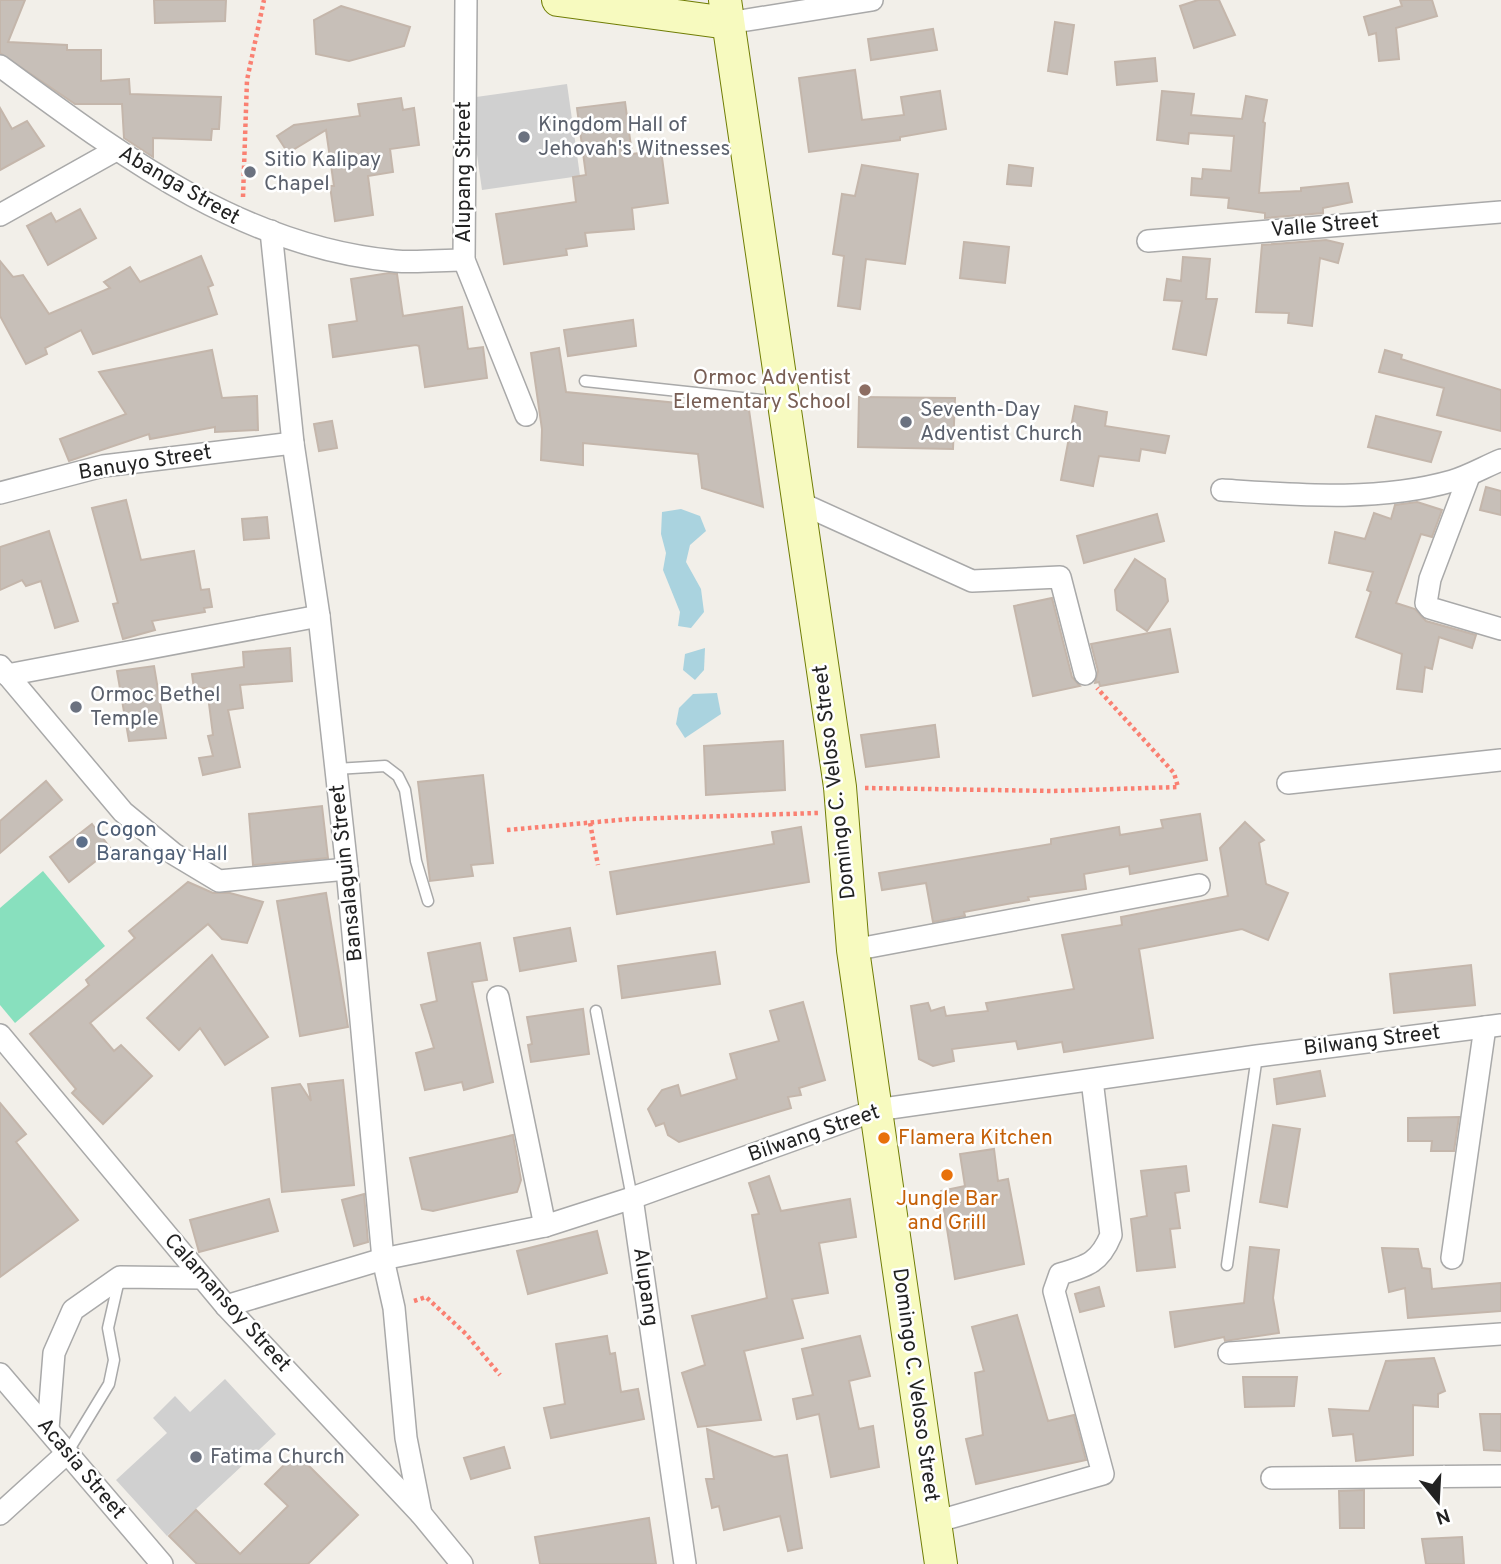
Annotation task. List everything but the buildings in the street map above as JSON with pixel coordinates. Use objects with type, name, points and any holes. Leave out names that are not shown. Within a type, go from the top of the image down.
[{"type":"main road","points":[[558,0],[727,12]]},
{"type":"main road","name":"Domingo C. Veloso Street","points":[[727,12],[842,800],[853,950],[941,1564]]},
{"type":"street","name":"Alupang Street","points":[[466,0],[464,260],[526,415]]},
{"type":"street","points":[[727,12],[872,0]]},
{"type":"street","name":"Abanga Street","points":[[0,66],[116,150],[177,189],[242,222],[336,251],[396,261],[464,260]]},
{"type":"street","points":[[0,215],[116,150]]},
{"type":"street","name":"Valle Street","points":[[1148,241],[1501,212]]},
{"type":"street","name":"Bansalaguin Street","points":[[271,232],[293,443],[319,616],[347,869],[383,1259],[394,1308],[406,1438],[421,1514]]},
{"type":"street","name":"Banuyo Street","points":[[0,493],[103,466],[293,443]]},
{"type":"street","points":[[1222,490],[1318,497],[1424,487],[1469,476],[1501,460]]},
{"type":"street","points":[[1469,476],[1430,579],[1426,603],[1430,608],[1501,629]]},
{"type":"street","points":[[798,502],[972,581],[1060,577],[1084,674]]},
{"type":"street","points":[[3,671],[319,616]]},
{"type":"street","points":[[3,671],[123,811],[174,854],[219,881],[347,869]]},
{"type":"street","points":[[1288,783],[1501,760]]},
{"type":"street","points":[[853,950],[1199,886]]},
{"type":"street","points":[[498,996],[545,1226]]},
{"type":"street","points":[[1452,1258],[1493,1026]]},
{"type":"street","name":"Bilwang Street","points":[[226,1306],[383,1259],[545,1226],[632,1198],[876,1110],[1257,1055],[1493,1026]]},
{"type":"street","name":"Calamansoy Street","points":[[0,1035],[226,1306],[421,1514],[462,1564]]},
{"type":"street","points":[[935,1522],[1103,1474],[1054,1291],[1060,1274],[1084,1267],[1103,1254],[1111,1235],[1092,1080]]},
{"type":"street","name":"Alupang","points":[[632,1198],[685,1564]]},
{"type":"street","points":[[48,1429],[54,1353],[73,1310],[120,1277],[202,1278]]},
{"type":"street","points":[[1229,1353],[1501,1334]]},
{"type":"street","name":"Acasia Street","points":[[0,1374],[162,1564]]},
{"type":"street","points":[[0,1514],[67,1453]]},
{"type":"street","points":[[1272,1478],[1501,1476]]},
{"type":"lane","points":[[585,382],[783,402]]},
{"type":"lane","points":[[336,769],[385,766],[398,776],[405,790],[416,861],[428,901]]},
{"type":"lane","name":"Alupang","points":[[596,1012],[632,1198]]},
{"type":"lane","points":[[1227,1265],[1257,1055]]},
{"type":"lane","points":[[67,1453],[109,1384],[114,1360],[108,1328],[120,1277]]},
{"type":"path","points":[[242,222],[247,80],[264,0]]},
{"type":"path","points":[[507,831],[842,800],[1178,788],[1174,773],[1084,674]]},
{"type":"path","points":[[590,823],[598,865]]},
{"type":"path","points":[[394,1308],[426,1297],[466,1334],[500,1375]]},
{"type":"shaded area","name":"Kingdom Hall of Jehovah's Witnesses","points":[[567,84],[580,176],[482,190],[469,98]]},
{"type":"shaded area","name":"Fatima Church","points":[[225,1379],[276,1434],[167,1536],[116,1480],[167,1433],[153,1418],[175,1396],[190,1412]]},
{"type":"green space","points":[[43,871],[105,946],[15,1023],[0,1005],[0,908]]},
{"type":"water","points":[[681,509],[700,516],[706,531],[690,545],[686,562],[701,589],[704,612],[691,628],[678,626],[680,612],[663,570],[666,553],[661,534],[662,512]]},
{"type":"water","points":[[705,648],[704,670],[695,680],[683,670],[685,654]]},
{"type":"water","points":[[717,693],[721,714],[685,738],[676,724],[679,708],[693,694]]},
{"type":"place","name":"Kingdom Hall of Jehovah's Witnesses","points":[[524,137]]},
{"type":"place","name":"Sitio Kalipay Chapel","points":[[250,172]]},
{"type":"place","name":"Ormoc Adventist Elementary School","points":[[865,390]]},
{"type":"place","name":"Seventh-Day Adventist Church","points":[[906,422]]},
{"type":"place","name":"Ormoc Bethel Temple","points":[[76,707]]},
{"type":"place","name":"Cogon Barangay Hall","points":[[82,842]]},
{"type":"place","name":"Flamera Kitchen","points":[[884,1138]]},
{"type":"place","name":"Jungle Bar and Grill","points":[[947,1175]]},
{"type":"place","name":"Fatima Church","points":[[196,1457]]}]
